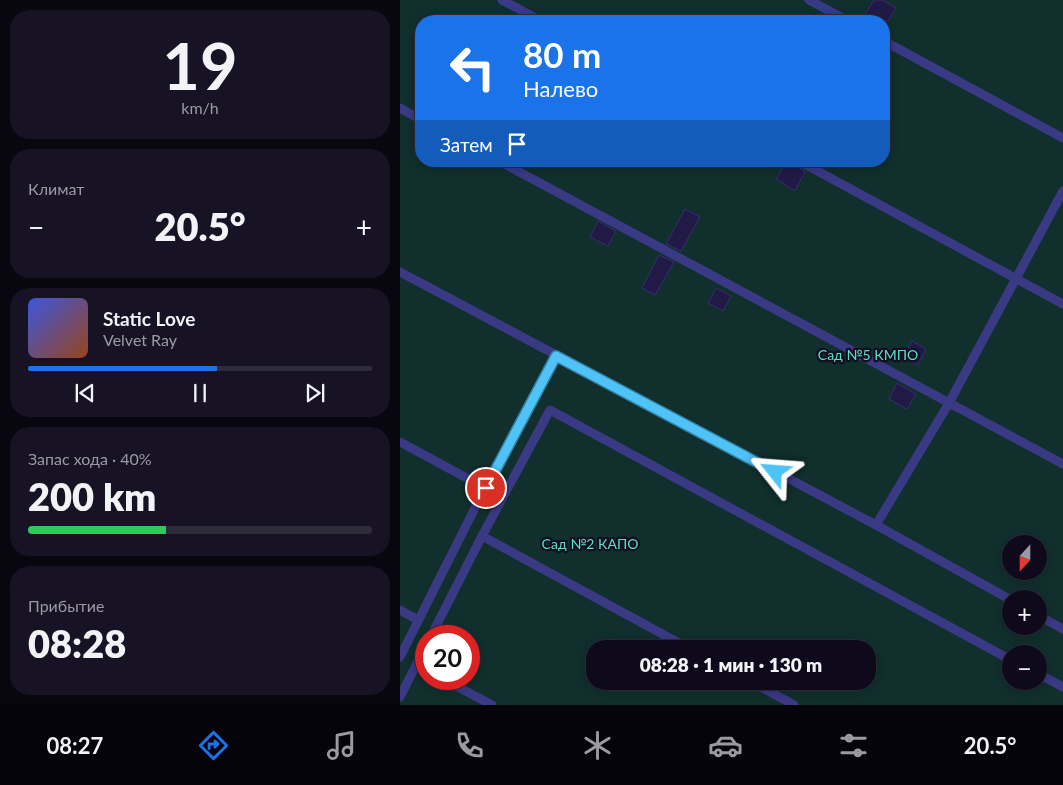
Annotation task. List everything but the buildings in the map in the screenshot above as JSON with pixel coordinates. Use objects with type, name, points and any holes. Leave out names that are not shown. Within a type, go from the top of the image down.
[{"type":"lane","points":[[502,0],[530,15]]},
{"type":"lane","points":[[808,0],[837,15]]},
{"type":"lane","points":[[890,44],[1063,138]]},
{"type":"lane","points":[[400,108],[415,117]]},
{"type":"lane","points":[[510,167],[1063,464]]},
{"type":"lane","points":[[810,167],[1063,304]]},
{"type":"lane","points":[[876,525],[949,403],[1063,191]]},
{"type":"lane","points":[[400,272],[876,525],[1002,595]]},
{"type":"lane","points":[[400,657],[556,356]]},
{"type":"lane","points":[[437,625],[550,410],[1002,655]]},
{"type":"lane","points":[[400,442],[486,488]]},
{"type":"lane","points":[[482,536],[673,640]]},
{"type":"lane","points":[[400,610],[418,620]]},
{"type":"lane","points":[[1047,620],[1063,629]]},
{"type":"lane","points":[[400,697],[415,668]]},
{"type":"lane","points":[[1047,679],[1063,688]]},
{"type":"lane","points":[[464,690],[492,705]]},
{"type":"lane","points":[[766,690],[794,705]]},
{"type":"green space","name":"Сад №5 КМПО","points":[[400,0],[1063,0],[1063,705],[400,705]]},
{"type":"route","points":[[486,488],[556,356],[775,472]]},
{"type":"park label","name":"Сад №2 КАПО","points":[[590,543]]}]
